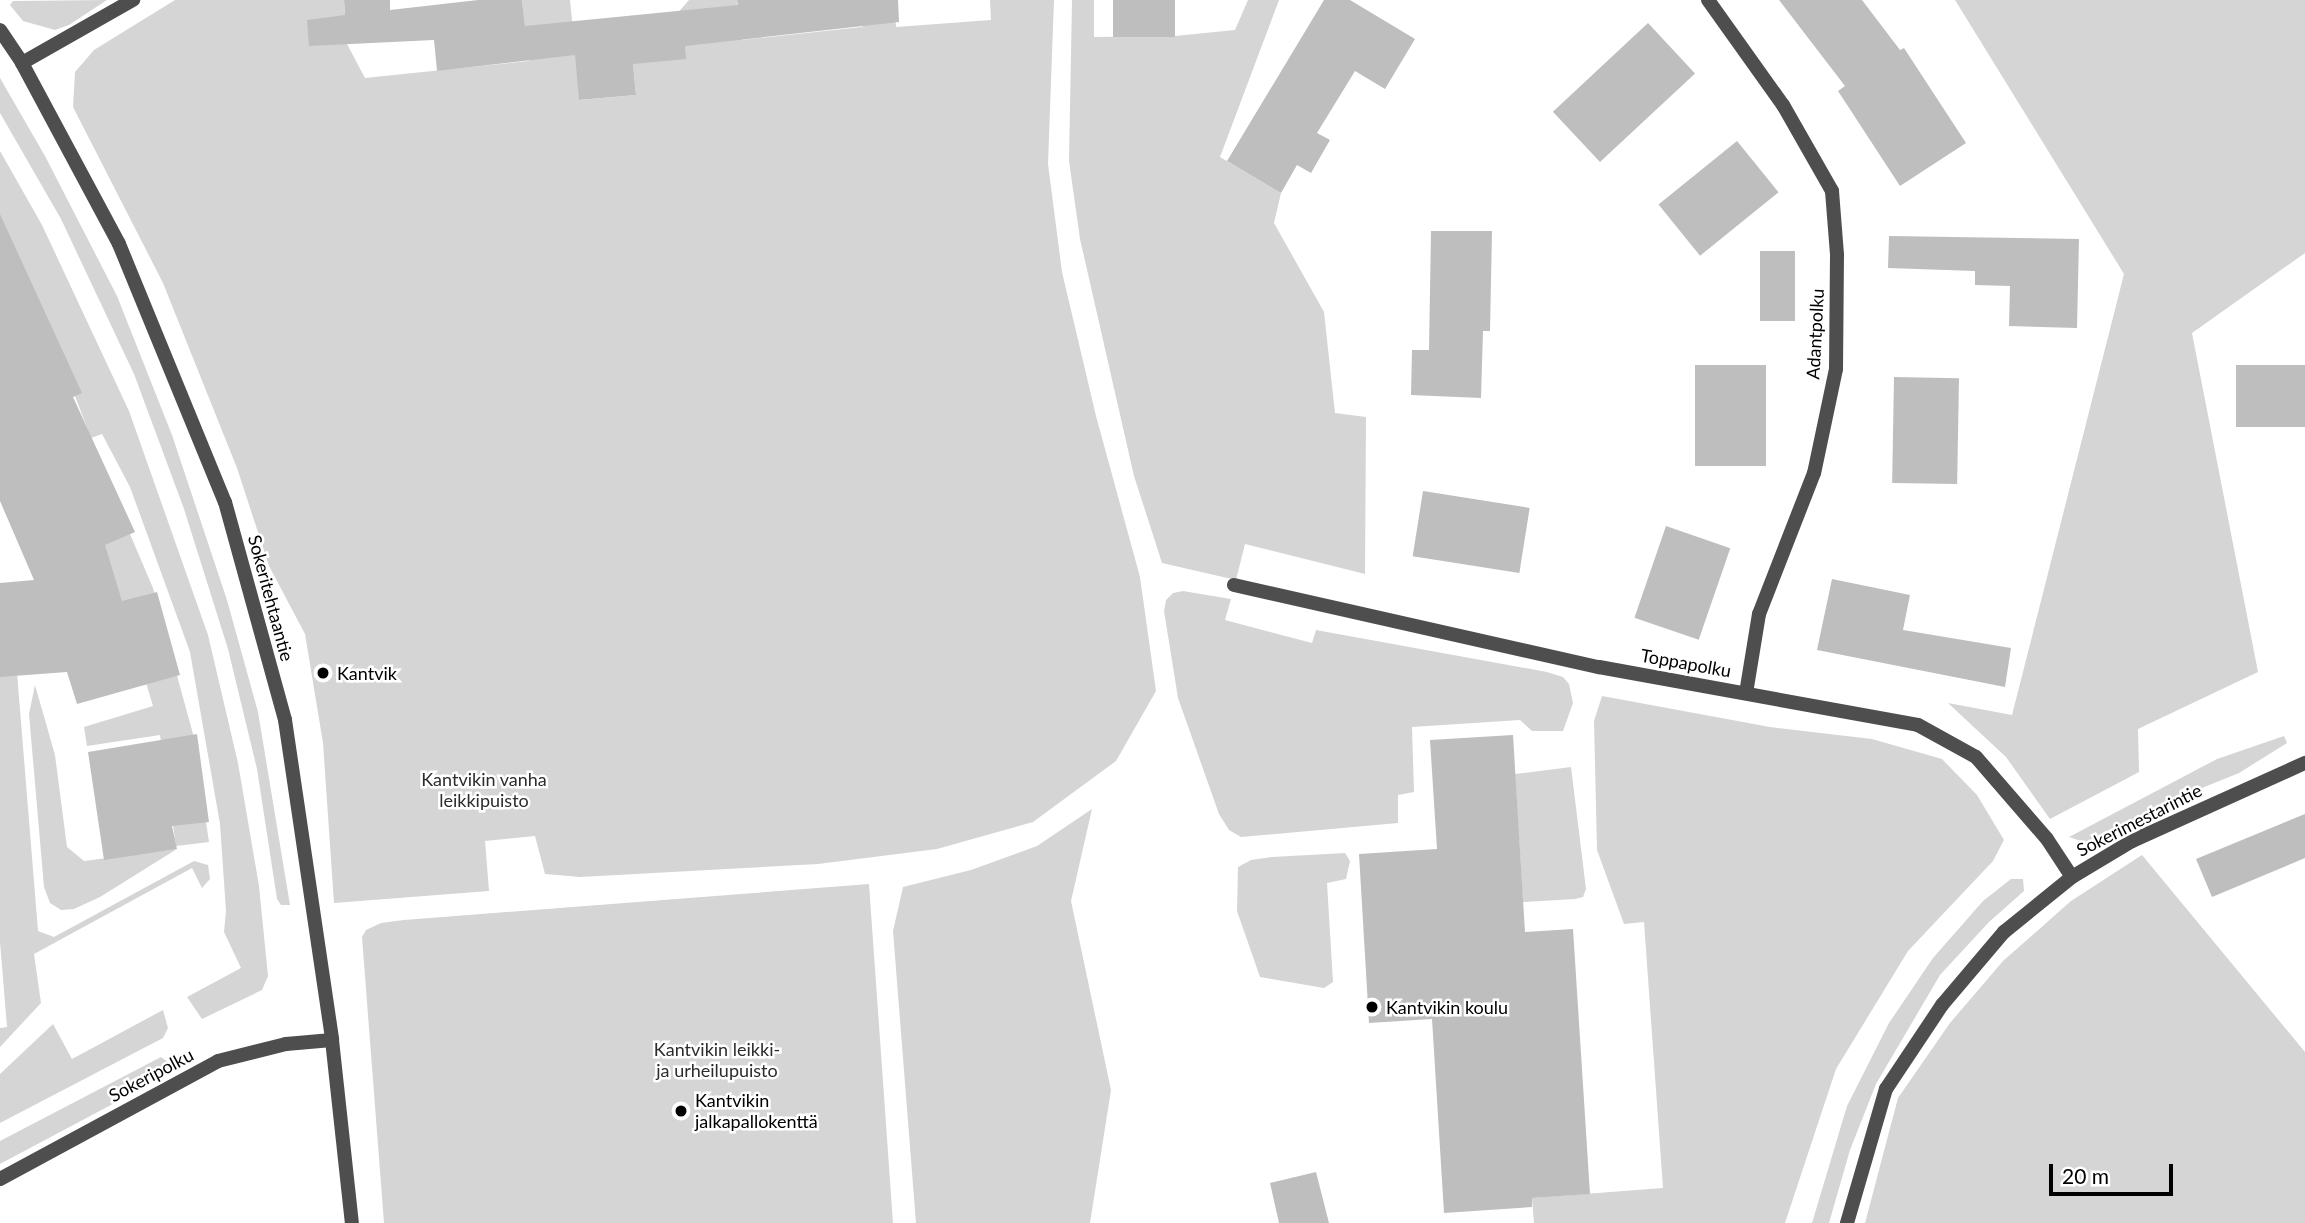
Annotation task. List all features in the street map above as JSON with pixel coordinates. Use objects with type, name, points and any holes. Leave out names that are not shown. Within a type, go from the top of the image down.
[{"type":"street","points":[[22,63],[133,0]]},
{"type":"street","name":"Adantpolku","points":[[1708,0],[1783,105],[1832,191],[1837,255],[1836,369],[1814,473],[1759,614],[1746,693]]},
{"type":"street","name":"Sokeritehtaantie","points":[[0,30],[22,63],[119,244],[225,502],[285,720],[332,1040],[352,1223]]},
{"type":"street","name":"Toppapolku","points":[[1234,585],[1599,667],[1918,725],[1976,758],[2047,839],[2071,877]]},
{"type":"street","name":"Sokerimestarintie","points":[[1847,1223],[1886,1088],[1941,1005],[1995,943],[2071,877],[2132,841],[2305,763]]},
{"type":"street","name":"Sokeripolku","points":[[0,1179],[218,1061],[286,1044],[332,1040]]},
{"type":"green space","points":[[107,0],[69,25],[55,30],[23,21],[10,5],[13,1]]},
{"type":"green space","name":"Kantvikin vanha leikkipuisto","points":[[175,0],[344,0],[347,44],[365,78],[529,61],[522,0],[570,0],[580,100],[636,95],[633,64],[689,0],[737,0],[742,40],[862,27],[894,0],[896,27],[991,20],[990,0],[1054,0],[1048,164],[1062,272],[1096,416],[1140,577],[1156,691],[1116,761],[1033,822],[937,849],[818,864],[580,877],[545,874],[535,836],[485,841],[489,891],[334,903],[323,743],[305,634],[269,566],[237,468],[163,283],[73,107],[75,72],[94,50]]},
{"type":"green space","points":[[1072,0],[1094,0],[1094,37],[1175,36],[1235,30],[1248,0],[1279,0],[1220,157],[1281,193],[1274,223],[1324,312],[1335,413],[1366,417],[1365,574],[1245,544],[1236,580],[1162,563],[1134,476],[1080,239],[1069,161]]},
{"type":"green space","points":[[1955,0],[2305,0],[2305,253],[2192,333],[2258,672],[2138,729],[2139,772],[2050,819],[2006,757],[1948,703],[2012,715],[2124,274]]},
{"type":"green space","points":[[0,78],[45,156],[117,296],[172,435],[227,600],[258,712],[290,905],[281,905],[277,899],[257,769],[228,649],[184,509],[134,374],[61,219],[0,113]]},
{"type":"green space","points":[[0,151],[42,225],[129,411],[208,635],[238,763],[259,886],[268,976],[262,990],[202,1019],[187,997],[241,968],[224,932],[226,911],[220,824],[190,652],[130,487],[102,434],[91,438],[62,362],[0,231]]},
{"type":"green space","points":[[95,452],[153,588],[193,734],[209,842],[176,846],[160,735],[87,746],[84,727],[153,706],[120,596],[64,467]]},
{"type":"green space","points":[[0,582],[12,611],[38,931],[54,937],[194,861],[208,865],[210,879],[202,888],[192,868],[34,954],[41,1003],[0,1047],[0,1028],[7,1027],[0,942]]},
{"type":"green space","points":[[1183,591],[1231,599],[1225,620],[1312,643],[1316,630],[1547,672],[1563,677],[1569,684],[1573,703],[1563,731],[1532,731],[1520,720],[1412,727],[1414,792],[1398,795],[1398,823],[1241,837],[1229,830],[1219,814],[1178,698],[1164,611],[1166,600],[1173,593]]},
{"type":"green space","points":[[35,685],[55,755],[67,847],[84,861],[177,849],[100,897],[74,909],[61,910],[50,903],[44,887],[29,714]]},
{"type":"green space","points":[[1602,696],[1770,727],[1872,739],[1942,759],[1977,795],[2004,840],[1993,861],[1908,951],[1836,1069],[1785,1223],[1534,1223],[1532,1198],[1663,1188],[1644,922],[1624,924],[1597,850],[1594,721]]},
{"type":"green space","points":[[2284,736],[2287,743],[2239,773],[2187,794],[2093,845],[2069,837],[2217,759]]},
{"type":"green space","points":[[1571,767],[1586,889],[1583,897],[1575,899],[1523,902],[1515,774]]},
{"type":"green space","points":[[1092,809],[1071,901],[1111,1090],[1090,1223],[916,1223],[893,931],[903,887],[971,870],[1037,846]]},
{"type":"green space","points":[[1345,853],[1350,861],[1346,879],[1327,883],[1333,982],[1324,988],[1260,977],[1237,911],[1238,867],[1251,860],[1272,857]]},
{"type":"green space","points":[[2142,855],[2305,1052],[2305,1223],[1865,1223],[1898,1098],[1950,1023],[2003,961],[2071,901]]},
{"type":"green space","points":[[2011,879],[2023,879],[2024,891],[1989,922],[1940,975],[1876,1084],[1850,1150],[1829,1223],[1812,1223],[1847,1106],[1889,1023],[1933,958],[1983,901]]},
{"type":"green space","name":"Kantvikin leikki- ja urheilupuisto","points":[[869,884],[893,1223],[384,1223],[362,937],[366,930],[381,923],[404,920]]},
{"type":"green space","points":[[163,1010],[168,1028],[163,1038],[0,1123],[0,1074],[53,1024],[72,1059]]},
{"type":"green space","points":[[161,1057],[172,1065],[169,1074],[0,1164],[0,1141]]},
{"type":"building","points":[[344,0],[390,0],[390,10],[478,0],[522,0],[525,26],[738,5],[737,0],[898,0],[899,22],[685,46],[686,59],[633,64],[636,95],[579,100],[575,55],[437,71],[434,40],[309,46],[307,20],[345,15]]},
{"type":"building","points":[[1113,0],[1175,0],[1175,37],[1113,37]]},
{"type":"building","points":[[1324,0],[1350,0],[1415,39],[1385,89],[1355,71],[1317,133],[1330,140],[1311,173],[1297,165],[1281,193],[1227,161]]},
{"type":"building","points":[[1779,0],[1862,0],[1900,50],[1904,48],[1966,143],[1900,186],[1838,91],[1845,86]]},
{"type":"building","points":[[1648,23],[1695,73],[1600,162],[1553,112]]},
{"type":"building","points":[[1737,141],[1779,192],[1700,256],[1659,205]]},
{"type":"building","points":[[0,214],[82,393],[73,397],[135,532],[105,545],[122,601],[157,592],[180,675],[77,704],[67,672],[0,677],[0,583],[34,580],[0,501]]},
{"type":"building","points":[[1431,231],[1492,231],[1490,331],[1483,331],[1481,398],[1411,395],[1412,350],[1429,350]]},
{"type":"building","points":[[1889,236],[2079,239],[2077,328],[2009,326],[2010,286],[1975,285],[1975,271],[1888,268]]},
{"type":"building","points":[[1760,251],[1795,251],[1795,321],[1760,321]]},
{"type":"building","points":[[1695,365],[1766,365],[1766,466],[1695,466]]},
{"type":"building","points":[[2236,365],[2305,365],[2305,427],[2236,427]]},
{"type":"building","points":[[1894,377],[1959,378],[1957,484],[1892,483]]},
{"type":"building","points":[[1423,491],[1530,508],[1519,573],[1413,556]]},
{"type":"building","points":[[1666,526],[1730,548],[1699,640],[1634,618]]},
{"type":"building","points":[[1832,579],[1910,595],[1903,630],[2011,648],[2005,687],[1817,650]]},
{"type":"building","points":[[197,734],[209,822],[172,826],[177,849],[104,860],[88,752]]},
{"type":"building","points":[[1513,735],[1525,932],[1573,929],[1590,1194],[1532,1198],[1532,1207],[1444,1213],[1432,1019],[1369,1023],[1359,854],[1437,849],[1430,740]]},
{"type":"building","points":[[2305,814],[2305,858],[2212,897],[2196,859]]},
{"type":"building","points":[[1316,1172],[1329,1223],[1279,1223],[1270,1183]]},
{"type":"place","name":"Kantvik","points":[[323,673]]},
{"type":"place","name":"Kantvikin koulu","points":[[1372,1007]]},
{"type":"place","name":"Kantvikin jalkapallokenttä","points":[[681,1111]]}]
